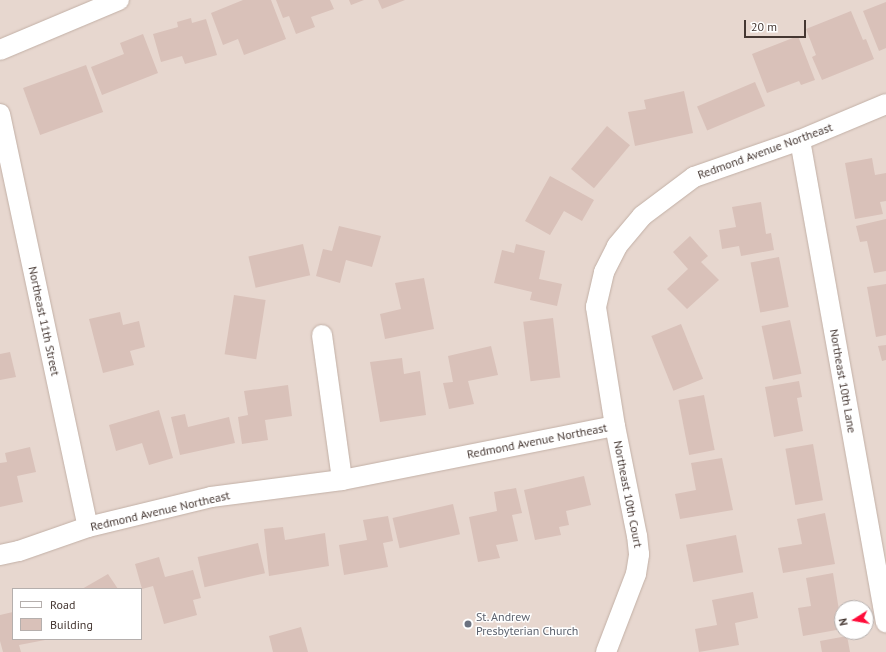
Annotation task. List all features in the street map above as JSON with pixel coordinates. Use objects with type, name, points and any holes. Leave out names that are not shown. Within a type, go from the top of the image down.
[{"type":"street","points":[[0,50],[119,0]]},
{"type":"street","name":"Redmond Avenue Northeast","points":[[0,555],[18,551],[88,527],[211,497],[342,480],[615,426],[596,307],[604,272],[617,246],[642,216],[694,177],[800,140],[886,104]]},
{"type":"street","name":"Northeast 11th Street","points":[[0,114],[88,527]]},
{"type":"street","name":"Northeast 10th Lane","points":[[800,140],[886,622]]},
{"type":"street","points":[[322,335],[342,480]]},
{"type":"street","name":"Northeast 10th Court","points":[[606,652],[636,574],[639,554],[637,536],[615,426]]},
{"type":"shaded area","points":[[0,0],[886,0],[886,652],[0,652]]},
{"type":"building","points":[[243,0],[271,0],[286,39],[244,55],[238,39],[223,45],[211,13]]},
{"type":"building","points":[[276,0],[330,0],[334,9],[311,17],[315,27],[296,34],[289,16],[283,18]]},
{"type":"building","points":[[349,0],[364,0],[351,5]]},
{"type":"building","points":[[378,0],[405,0],[382,9]]},
{"type":"building","points":[[886,2],[886,48],[879,51],[863,11]]},
{"type":"building","points":[[851,11],[863,40],[866,39],[874,59],[822,80],[812,57],[816,55],[806,29]]},
{"type":"building","points":[[191,18],[192,23],[206,19],[217,55],[185,64],[182,56],[161,62],[153,34],[178,27],[177,22]]},
{"type":"building","points":[[143,34],[158,73],[102,95],[91,67],[124,54],[120,43]]},
{"type":"building","points":[[798,36],[815,80],[801,85],[799,81],[767,93],[752,54]]},
{"type":"building","points":[[86,65],[103,112],[40,135],[23,88]]},
{"type":"building","points":[[755,82],[765,106],[707,131],[697,107]]},
{"type":"building","points":[[684,91],[693,133],[635,146],[628,112],[646,109],[644,100]]},
{"type":"building","points":[[607,126],[630,145],[594,188],[571,169]]},
{"type":"building","points":[[872,158],[875,175],[886,173],[886,201],[880,202],[883,214],[855,219],[845,163]]},
{"type":"building","points":[[550,176],[594,200],[582,221],[564,211],[550,235],[525,221]]},
{"type":"building","points":[[761,202],[766,234],[771,233],[774,250],[741,256],[739,246],[722,249],[719,230],[736,227],[732,207]]},
{"type":"building","points":[[886,219],[886,271],[874,273],[867,241],[860,242],[856,226]]},
{"type":"building","points":[[339,226],[381,236],[372,267],[346,260],[340,283],[316,276],[323,249],[332,251]]},
{"type":"building","points":[[690,236],[708,256],[701,262],[719,280],[687,309],[667,289],[688,269],[673,252]]},
{"type":"building","points":[[303,244],[310,275],[256,288],[248,257]]},
{"type":"building","points":[[516,244],[545,251],[539,279],[562,284],[557,306],[530,300],[532,292],[494,283],[502,250],[514,253]]},
{"type":"building","points":[[779,257],[789,307],[760,313],[751,263]]},
{"type":"building","points":[[424,278],[434,329],[385,339],[380,314],[401,309],[395,283]]},
{"type":"building","points":[[886,284],[886,335],[876,337],[867,287]]},
{"type":"building","points":[[234,295],[266,300],[256,359],[225,354]]},
{"type":"building","points":[[120,312],[123,325],[139,321],[145,347],[130,351],[134,365],[103,373],[89,319]]},
{"type":"building","points":[[553,318],[560,378],[531,381],[523,322]]},
{"type":"building","points":[[790,320],[801,374],[773,380],[762,326]]},
{"type":"building","points":[[681,324],[703,379],[673,391],[651,336]]},
{"type":"building","points":[[886,345],[886,360],[882,361],[878,346]]},
{"type":"building","points":[[491,346],[498,375],[468,381],[474,404],[449,409],[443,383],[453,382],[448,356]]},
{"type":"building","points":[[10,352],[16,377],[0,380],[0,354]]},
{"type":"building","points":[[402,358],[404,374],[420,371],[426,415],[380,422],[370,362]]},
{"type":"building","points":[[799,381],[802,397],[797,398],[803,431],[774,437],[765,387]]},
{"type":"building","points":[[288,385],[292,416],[265,420],[268,440],[242,444],[238,417],[248,415],[244,391]]},
{"type":"building","points":[[704,395],[715,450],[689,455],[678,400]]},
{"type":"building","points":[[159,410],[173,458],[149,465],[142,443],[116,451],[109,425]]},
{"type":"building","points":[[185,414],[188,427],[229,417],[235,443],[180,455],[171,417]]},
{"type":"building","points":[[813,444],[823,500],[795,505],[785,449]]},
{"type":"building","points":[[30,447],[36,472],[17,476],[23,502],[0,507],[0,463],[7,462],[5,453]]},
{"type":"building","points":[[722,458],[733,510],[680,519],[675,494],[696,490],[691,463]]},
{"type":"building","points":[[584,476],[591,505],[566,511],[569,525],[559,527],[561,535],[535,540],[524,490]]},
{"type":"building","points":[[516,488],[522,513],[512,515],[518,541],[496,545],[500,558],[478,562],[469,517],[497,511],[494,492]]},
{"type":"building","points":[[453,504],[460,534],[400,548],[393,518]]},
{"type":"building","points":[[825,513],[835,564],[783,573],[778,548],[802,544],[797,519]]},
{"type":"building","points":[[388,516],[393,541],[383,543],[388,567],[344,575],[339,545],[367,540],[363,520]]},
{"type":"building","points":[[283,527],[285,540],[325,533],[329,566],[269,576],[264,529]]},
{"type":"building","points":[[736,535],[743,572],[693,582],[686,545]]},
{"type":"building","points":[[258,543],[265,573],[205,587],[198,557]]},
{"type":"building","points":[[159,557],[165,577],[193,570],[201,598],[193,600],[197,615],[164,624],[153,586],[142,589],[135,564]]},
{"type":"building","points":[[833,573],[837,600],[834,600],[834,630],[803,636],[798,608],[811,606],[806,578]]},
{"type":"building","points":[[108,574],[117,588],[84,588]]},
{"type":"building","points":[[753,592],[758,618],[735,623],[739,645],[699,652],[695,629],[717,625],[712,600]]},
{"type":"building","points":[[12,612],[12,640],[45,640],[19,645],[21,652],[3,652],[0,641],[0,615]]},
{"type":"building","points":[[301,627],[308,652],[273,652],[269,636]]},
{"type":"building","points":[[834,638],[834,640],[848,640],[850,652],[822,652],[820,641]]},
{"type":"place","name":"St. Andrew Presbyterian Church","points":[[468,624]]}]
